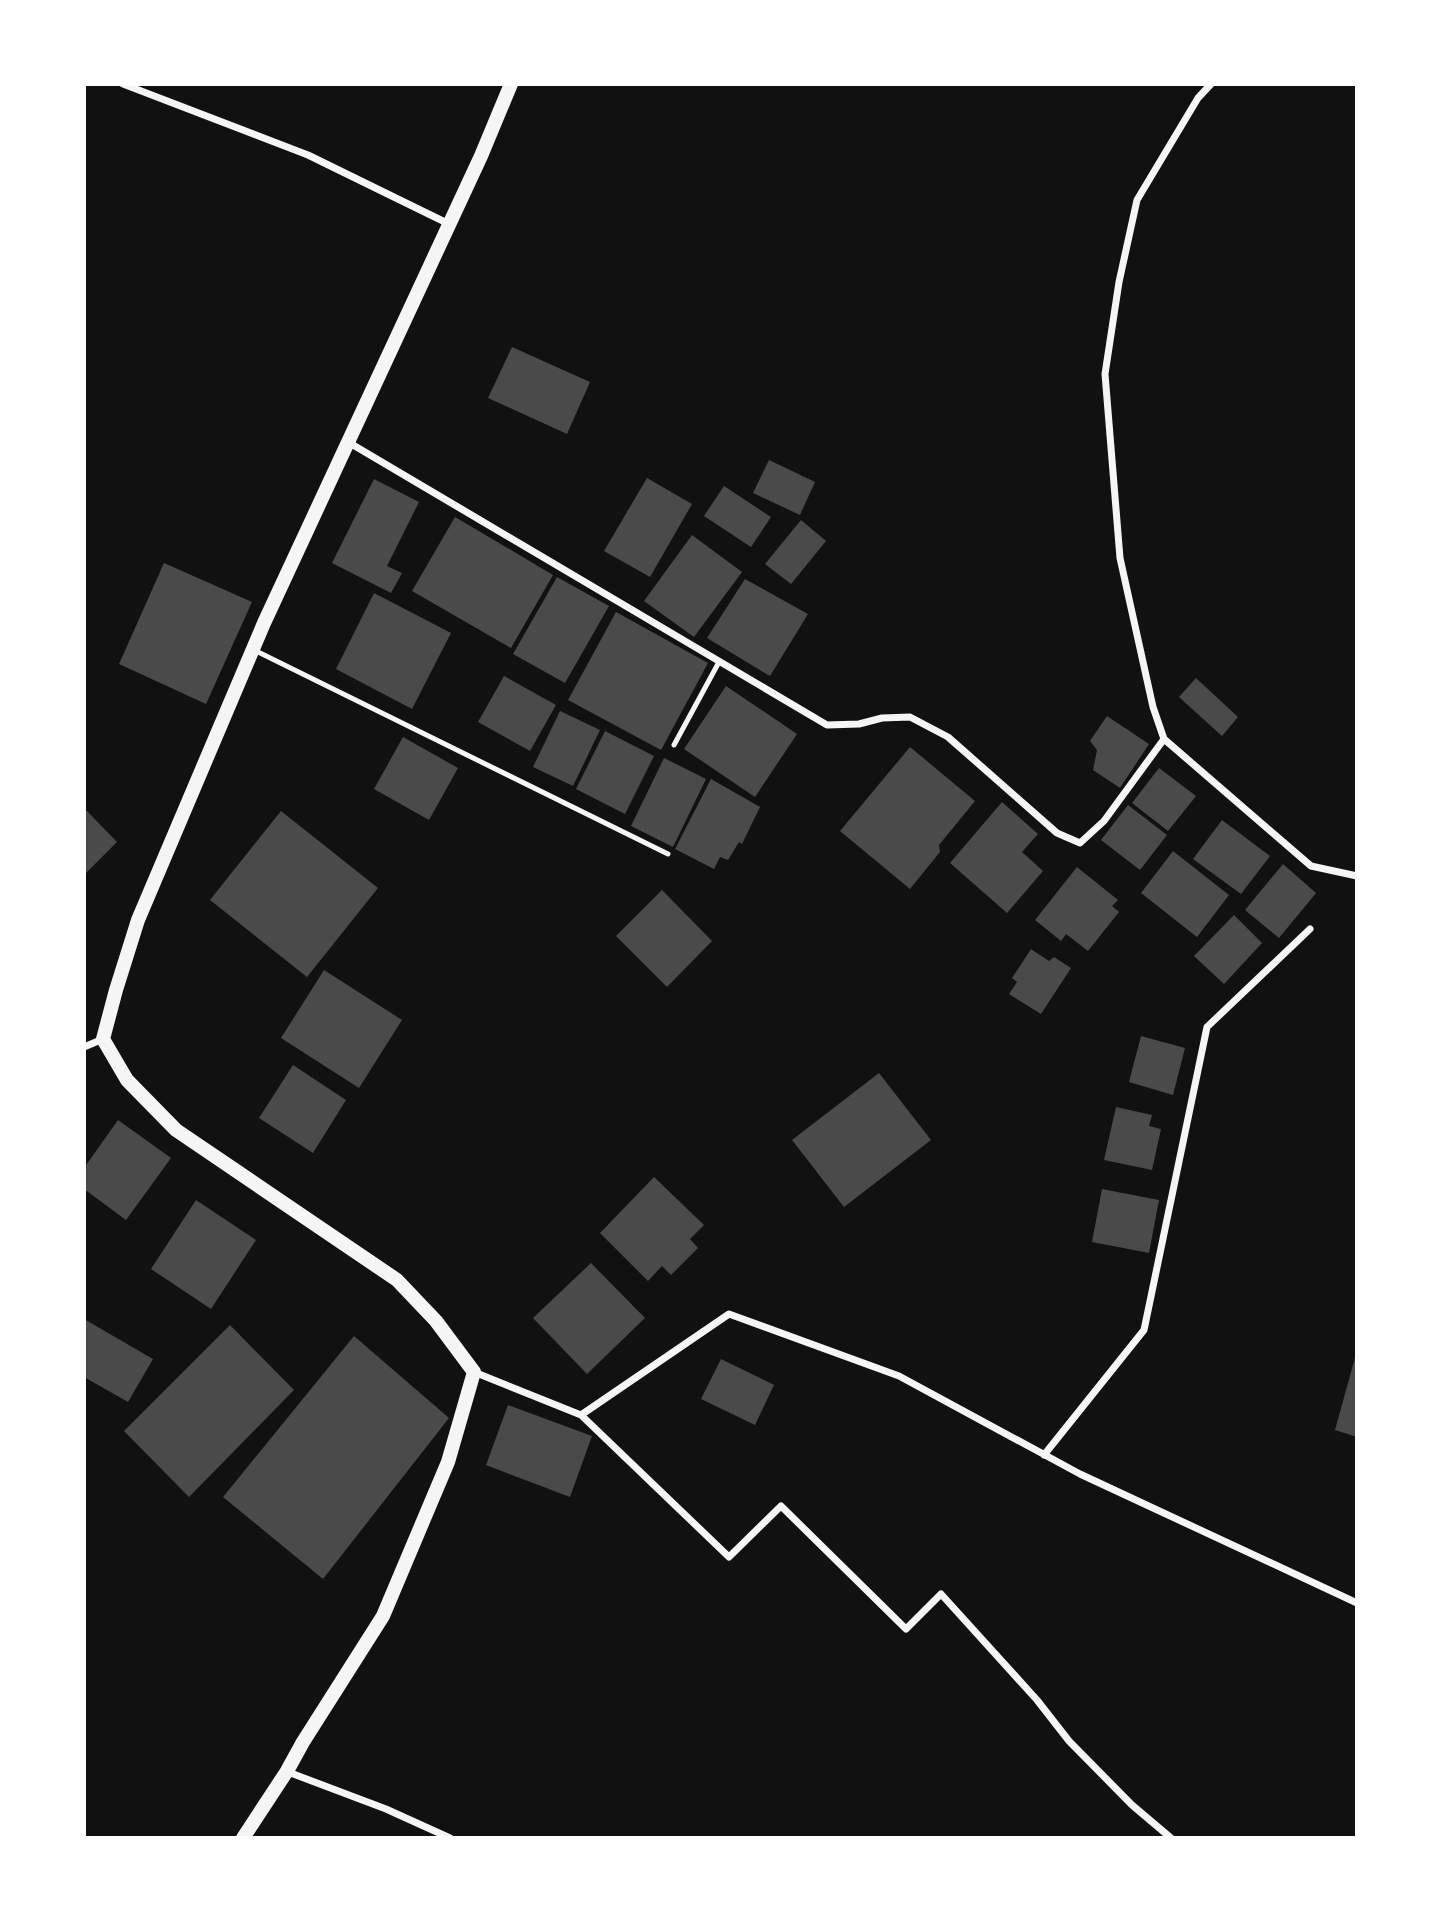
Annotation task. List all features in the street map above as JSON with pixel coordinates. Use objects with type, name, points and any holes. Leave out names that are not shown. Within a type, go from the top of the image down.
[{"type":"main road","points":[[243,1838],[383,1616],[448,1462],[474,1372],[436,1321],[397,1280],[176,1130],[127,1080],[103,1039],[138,920],[253,649],[481,156],[511,84]]},
{"type":"street","points":[[123,84],[308,155],[449,224]]},
{"type":"street","points":[[1211,84],[1198,98],[1137,200],[1119,282],[1105,374],[1120,558],[1153,707],[1164,739],[1311,866],[1357,876]]},
{"type":"street","points":[[348,442],[827,725],[859,724],[883,718],[910,716],[947,737],[1057,832],[1080,843],[1104,821],[1164,739]]},
{"type":"street","points":[[1044,1455],[1144,1331],[1207,1027],[1310,929]]},
{"type":"street","points":[[84,1047],[103,1039]]},
{"type":"street","points":[[581,1415],[729,1314],[899,1376],[1080,1474],[1357,1604]]},
{"type":"street","points":[[474,1372],[581,1415],[729,1557],[782,1506],[906,1629],[940,1594],[1037,1700],[1069,1741],[1132,1805],[1171,1838]]},
{"type":"street","points":[[287,1771],[386,1809],[450,1838]]},
{"type":"lane","points":[[253,649],[668,854]]},
{"type":"lane","points":[[674,745],[719,662]]},
{"type":"building","points":[[512,347],[590,382],[567,434],[488,398]]},
{"type":"building","points":[[769,460],[815,482],[800,515],[753,493]]},
{"type":"building","points":[[647,478],[692,504],[650,577],[604,551]]},
{"type":"building","points":[[374,479],[419,502],[387,566],[402,573],[391,593],[332,563]]},
{"type":"building","points":[[724,486],[771,517],[751,547],[704,516]]},
{"type":"building","points":[[455,517],[553,575],[511,648],[412,591]]},
{"type":"building","points":[[801,520],[826,541],[791,584],[765,564]]},
{"type":"building","points":[[692,535],[742,572],[694,637],[644,601]]},
{"type":"building","points":[[164,563],[252,602],[206,704],[119,664]]},
{"type":"building","points":[[557,577],[609,606],[565,683],[513,654]]},
{"type":"building","points":[[745,579],[808,614],[770,676],[707,638]]},
{"type":"building","points":[[374,593],[451,633],[412,709],[336,669]]},
{"type":"building","points":[[616,612],[708,663],[661,750],[568,700]]},
{"type":"building","points":[[504,676],[556,705],[530,751],[478,722]]},
{"type":"building","points":[[1196,678],[1238,717],[1222,736],[1179,697]]},
{"type":"building","points":[[726,686],[797,734],[755,797],[684,749]]},
{"type":"building","points":[[560,711],[600,730],[573,786],[533,767]]},
{"type":"building","points":[[1107,716],[1149,744],[1120,788],[1093,770],[1097,750],[1090,741]]},
{"type":"building","points":[[605,731],[654,756],[625,814],[576,789]]},
{"type":"building","points":[[403,737],[458,768],[429,820],[374,789]]},
{"type":"building","points":[[910,747],[975,801],[939,845],[940,852],[910,889],[840,831]]},
{"type":"building","points":[[664,758],[706,779],[673,847],[631,826]]},
{"type":"building","points":[[1159,768],[1196,796],[1168,831],[1132,803]]},
{"type":"building","points":[[711,779],[760,807],[742,844],[739,842],[728,860],[720,857],[714,869],[675,849]]},
{"type":"building","points":[[1002,802],[1038,834],[1022,852],[1043,871],[1007,913],[950,863]]},
{"type":"building","points":[[1128,805],[1167,835],[1140,870],[1101,840]]},
{"type":"building","points":[[84,808],[117,842],[84,875]]},
{"type":"building","points":[[281,811],[378,888],[307,977],[210,900]]},
{"type":"building","points":[[1222,820],[1270,856],[1241,894],[1193,859]]},
{"type":"building","points":[[1173,851],[1229,895],[1197,937],[1141,893]]},
{"type":"building","points":[[1283,864],[1316,893],[1279,938],[1245,910]]},
{"type":"building","points":[[1077,867],[1118,900],[1112,906],[1119,912],[1088,951],[1066,934],[1061,941],[1035,920]]},
{"type":"building","points":[[662,890],[712,941],[667,987],[616,936]]},
{"type":"building","points":[[1234,915],[1262,943],[1224,984],[1194,956]]},
{"type":"building","points":[[1031,949],[1049,961],[1054,957],[1071,968],[1041,1014],[1009,994],[1017,982],[1012,978]]},
{"type":"building","points":[[324,970],[402,1020],[359,1088],[281,1038]]},
{"type":"building","points":[[1141,1036],[1185,1048],[1173,1095],[1129,1082]]},
{"type":"building","points":[[293,1065],[346,1100],[313,1153],[259,1118]]},
{"type":"building","points":[[879,1073],[931,1140],[844,1207],[792,1140]]},
{"type":"building","points":[[1116,1107],[1152,1115],[1149,1126],[1161,1129],[1152,1170],[1104,1160]]},
{"type":"building","points":[[118,1120],[171,1158],[126,1220],[84,1189],[84,1168]]},
{"type":"building","points":[[654,1177],[704,1225],[690,1239],[698,1248],[671,1275],[662,1266],[648,1281],[600,1233]]},
{"type":"building","points":[[1102,1189],[1159,1200],[1149,1253],[1092,1242]]},
{"type":"building","points":[[196,1200],[256,1240],[211,1309],[151,1269]]},
{"type":"building","points":[[591,1263],[645,1318],[587,1374],[533,1318]]},
{"type":"building","points":[[84,1319],[153,1359],[128,1402],[84,1377]]},
{"type":"building","points":[[230,1325],[294,1390],[189,1497],[124,1431]]},
{"type":"building","points":[[354,1336],[449,1418],[323,1579],[223,1497]]},
{"type":"building","points":[[1357,1354],[1357,1437],[1335,1430]]},
{"type":"building","points":[[721,1359],[774,1385],[755,1425],[701,1399]]},
{"type":"building","points":[[508,1405],[592,1436],[570,1497],[486,1465]]}]
